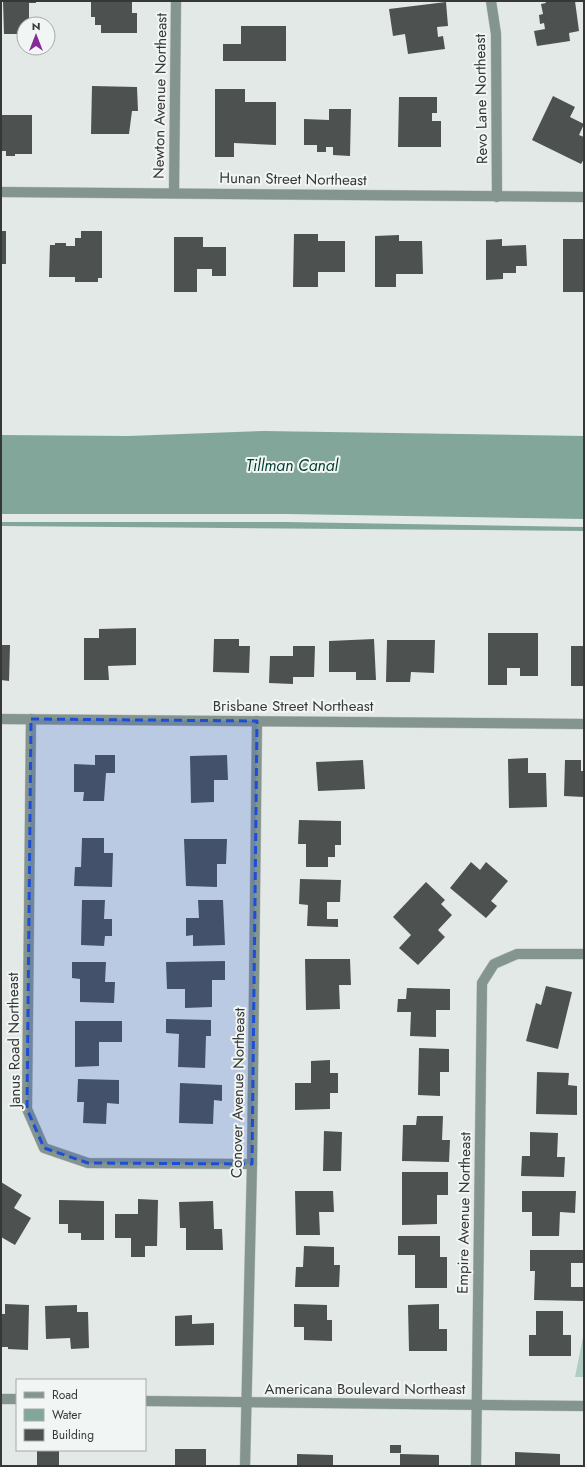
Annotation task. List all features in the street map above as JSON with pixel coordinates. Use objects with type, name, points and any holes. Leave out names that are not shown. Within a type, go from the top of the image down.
[{"type":"street","name":"Newton Avenue Northeast","points":[[174,192],[176,1]]},
{"type":"street","name":"Revo Lane Northeast","points":[[491,1],[496,34],[497,197]]},
{"type":"street","name":"Hunan Street Northeast","points":[[1,192],[174,192],[584,197]]},
{"type":"street","name":"Brisbane Street Northeast","points":[[1,719],[584,724]]},
{"type":"street","name":"Janus Road Northeast","points":[[31,719],[27,1109],[44,1148],[88,1163],[252,1164]]},
{"type":"street","name":"Conover Avenue Northeast","points":[[245,1466],[245,1403],[252,1164],[257,721]]},
{"type":"street","name":"Empire Avenue Northeast","points":[[476,1466],[482,983],[494,964],[517,954],[584,954]]},
{"type":"street","points":[[1,1399],[16,1399]]},
{"type":"street","name":"Americana Boulevard Northeast","points":[[146,1401],[584,1406]]},
{"type":"highlighted area","points":[[31,719],[257,721],[252,1164],[88,1163],[44,1148],[27,1109]]},
{"type":"shaded area","points":[[584,1332],[584,1377],[575,1377]]},
{"type":"water","name":"Tillman Canal","points":[[263,431],[584,436],[584,519],[287,514],[1,514],[1,435],[128,436]]},
{"type":"water","points":[[1,522],[286,522],[584,527],[584,531],[1,526]]},
{"type":"building","points":[[3,1],[36,1],[36,3],[29,3],[29,16],[16,16],[16,34],[4,34]]},
{"type":"building","points":[[91,1],[132,1],[132,13],[137,13],[137,33],[101,33],[101,25],[95,25],[95,17],[91,17]]},
{"type":"building","points":[[545,1],[575,1],[579,31],[569,33],[570,41],[537,46],[534,31],[545,29],[544,23],[540,24],[539,15],[543,14],[541,4],[546,3]]},
{"type":"building","points":[[446,2],[448,26],[437,27],[438,37],[443,36],[445,49],[408,54],[405,34],[393,36],[389,9]]},
{"type":"building","points":[[241,26],[286,26],[286,61],[223,61],[223,44],[241,44]]},
{"type":"building","points":[[92,86],[137,87],[138,111],[132,111],[129,134],[91,134]]},
{"type":"building","points":[[215,89],[245,89],[245,102],[276,102],[276,145],[234,143],[234,157],[215,157]]},
{"type":"building","points":[[553,96],[575,107],[570,117],[584,124],[579,135],[584,137],[584,159],[581,164],[532,140]]},
{"type":"building","points":[[399,97],[437,97],[437,113],[432,113],[432,121],[441,121],[441,147],[398,147]]},
{"type":"building","points":[[329,109],[351,109],[350,156],[333,155],[333,147],[326,147],[326,152],[317,152],[317,145],[304,145],[304,119],[329,120]]},
{"type":"building","points":[[1,115],[32,115],[32,154],[15,154],[15,156],[6,156],[6,151],[1,151]]},
{"type":"building","points":[[1,231],[6,231],[6,264],[1,264]]},
{"type":"building","points":[[81,231],[102,231],[102,278],[98,278],[98,282],[75,282],[75,277],[49,277],[50,245],[55,245],[55,243],[66,243],[66,246],[75,246],[75,238],[81,238]]},
{"type":"building","points":[[294,234],[318,234],[318,241],[345,241],[345,272],[318,272],[318,287],[293,287]]},
{"type":"building","points":[[399,235],[399,241],[422,241],[423,274],[396,274],[396,287],[375,287],[375,236]]},
{"type":"building","points":[[174,237],[203,237],[203,247],[226,247],[226,276],[212,276],[212,269],[197,269],[197,292],[174,292]]},
{"type":"building","points":[[502,239],[502,246],[526,245],[527,266],[516,266],[516,273],[503,273],[503,279],[486,280],[486,240]]},
{"type":"building","points":[[563,239],[584,239],[584,292],[563,292]]},
{"type":"building","points":[[136,628],[136,665],[108,666],[109,680],[84,680],[84,638],[99,638],[99,629]]},
{"type":"building","points":[[488,633],[538,633],[538,676],[520,676],[520,668],[507,668],[507,685],[488,685]]},
{"type":"building","points":[[214,639],[239,639],[239,646],[250,646],[249,673],[213,672]]},
{"type":"building","points":[[374,639],[376,680],[356,680],[356,672],[329,672],[329,641]]},
{"type":"building","points":[[387,640],[435,640],[434,673],[411,672],[410,682],[386,682]]},
{"type":"building","points":[[1,645],[10,645],[9,681],[1,680]]},
{"type":"building","points":[[293,646],[315,646],[314,677],[293,677],[293,684],[269,683],[270,656],[293,656]]},
{"type":"building","points":[[571,646],[584,646],[584,686],[571,686]]},
{"type":"building","points":[[95,755],[115,755],[115,773],[106,773],[104,801],[83,801],[84,792],[74,792],[74,764],[95,765]]},
{"type":"building","points":[[227,755],[228,780],[214,780],[214,802],[191,803],[190,756]]},
{"type":"building","points":[[528,758],[528,773],[546,773],[547,807],[509,808],[508,759]]},
{"type":"building","points":[[363,760],[365,789],[318,791],[316,762]]},
{"type":"building","points":[[565,760],[581,760],[581,771],[584,771],[584,797],[564,796]]},
{"type":"building","points":[[299,820],[341,821],[341,845],[335,845],[335,857],[328,857],[328,867],[306,867],[306,844],[298,844]]},
{"type":"building","points":[[82,838],[104,838],[104,853],[113,853],[112,887],[74,886],[75,867],[81,867]]},
{"type":"building","points":[[184,839],[227,839],[226,864],[217,864],[217,887],[186,886]]},
{"type":"building","points":[[471,862],[480,870],[486,862],[508,881],[491,901],[497,906],[486,918],[450,888]]},
{"type":"building","points":[[300,879],[341,880],[340,902],[327,902],[327,919],[338,919],[338,927],[307,926],[308,905],[299,904]]},
{"type":"building","points":[[426,882],[445,900],[441,904],[452,915],[438,930],[445,937],[418,965],[399,948],[411,935],[393,917]]},
{"type":"building","points":[[82,900],[105,900],[104,919],[112,919],[112,936],[105,936],[104,946],[81,945]]},
{"type":"building","points":[[198,900],[223,900],[225,945],[193,946],[193,935],[186,936],[186,918],[199,918]]},
{"type":"building","points":[[305,959],[350,959],[351,985],[339,985],[340,1009],[306,1010]]},
{"type":"building","points":[[225,961],[225,980],[212,980],[212,1007],[185,1008],[185,989],[167,989],[166,962]]},
{"type":"building","points":[[72,962],[106,962],[105,982],[115,982],[114,1003],[80,1002],[80,979],[72,978]]},
{"type":"building","points":[[546,986],[572,992],[558,1049],[526,1041],[536,1003],[541,1005]]},
{"type":"building","points":[[407,988],[450,989],[450,1010],[436,1010],[436,1037],[410,1036],[411,1012],[397,1012],[398,999],[406,999]]},
{"type":"building","points":[[166,1019],[211,1020],[211,1036],[206,1036],[205,1068],[178,1067],[179,1034],[166,1033]]},
{"type":"building","points":[[75,1021],[122,1021],[122,1042],[99,1042],[99,1066],[75,1067]]},
{"type":"building","points":[[419,1048],[449,1049],[449,1072],[440,1072],[440,1096],[418,1095]]},
{"type":"building","points":[[330,1060],[330,1073],[338,1073],[338,1093],[330,1093],[330,1109],[295,1110],[295,1083],[311,1083],[311,1061]]},
{"type":"building","points":[[537,1072],[569,1073],[568,1085],[577,1086],[577,1115],[536,1114]]},
{"type":"building","points":[[78,1079],[119,1080],[119,1104],[107,1103],[106,1124],[83,1123],[84,1102],[77,1102]]},
{"type":"building","points":[[180,1083],[222,1085],[222,1101],[214,1100],[213,1124],[179,1123]]},
{"type":"building","points":[[417,1116],[443,1116],[442,1140],[450,1140],[449,1162],[402,1161],[403,1125],[416,1125]]},
{"type":"building","points":[[324,1131],[342,1132],[341,1171],[323,1171]]},
{"type":"building","points":[[530,1132],[558,1133],[557,1157],[565,1157],[564,1177],[521,1176],[522,1156],[530,1156]]},
{"type":"building","points":[[402,1172],[448,1172],[448,1195],[437,1195],[437,1224],[402,1225]]},
{"type":"building","points":[[1,1182],[22,1195],[14,1208],[31,1218],[15,1245],[1,1237]]},
{"type":"building","points":[[295,1191],[333,1191],[334,1212],[319,1212],[320,1235],[296,1235]]},
{"type":"building","points":[[522,1191],[576,1191],[575,1213],[560,1212],[559,1236],[532,1236],[532,1212],[522,1212]]},
{"type":"building","points":[[138,1199],[158,1200],[157,1246],[145,1246],[145,1257],[131,1257],[131,1238],[115,1238],[115,1214],[138,1214]]},
{"type":"building","points":[[59,1200],[104,1201],[104,1240],[81,1240],[81,1233],[68,1233],[68,1224],[59,1224]]},
{"type":"building","points":[[213,1201],[214,1229],[222,1229],[223,1250],[186,1250],[186,1228],[180,1228],[179,1202]]},
{"type":"building","points":[[398,1236],[440,1236],[440,1257],[447,1257],[447,1288],[415,1288],[415,1255],[398,1255]]},
{"type":"building","points":[[304,1246],[334,1247],[334,1265],[340,1265],[339,1287],[295,1287],[296,1267],[303,1267]]},
{"type":"building","points":[[530,1250],[584,1250],[584,1263],[571,1263],[571,1287],[584,1287],[584,1301],[534,1300],[535,1271],[530,1271]]},
{"type":"building","points":[[5,1304],[29,1305],[28,1350],[8,1349],[8,1347],[1,1347],[1,1314],[5,1314]]},
{"type":"building","points":[[294,1304],[327,1305],[327,1320],[332,1320],[332,1341],[304,1340],[304,1327],[294,1327]]},
{"type":"building","points":[[439,1304],[439,1329],[447,1329],[447,1351],[409,1351],[408,1305]]},
{"type":"building","points":[[77,1305],[77,1312],[88,1312],[89,1348],[71,1349],[70,1338],[46,1339],[45,1306]]},
{"type":"building","points":[[536,1311],[563,1311],[563,1335],[571,1335],[571,1356],[529,1356],[529,1335],[536,1335]]},
{"type":"building","points":[[192,1315],[192,1324],[214,1323],[214,1345],[175,1346],[175,1316]]},
{"type":"building","points":[[390,1445],[401,1445],[401,1453],[390,1453]]},
{"type":"building","points":[[175,1449],[206,1449],[206,1466],[175,1466]]},
{"type":"building","points":[[37,1451],[59,1451],[59,1466],[37,1466]]},
{"type":"building","points":[[515,1452],[560,1454],[560,1466],[515,1466]]},
{"type":"building","points":[[297,1454],[333,1455],[333,1466],[297,1466]]},
{"type":"building","points":[[400,1454],[439,1455],[439,1466],[400,1466]]}]
